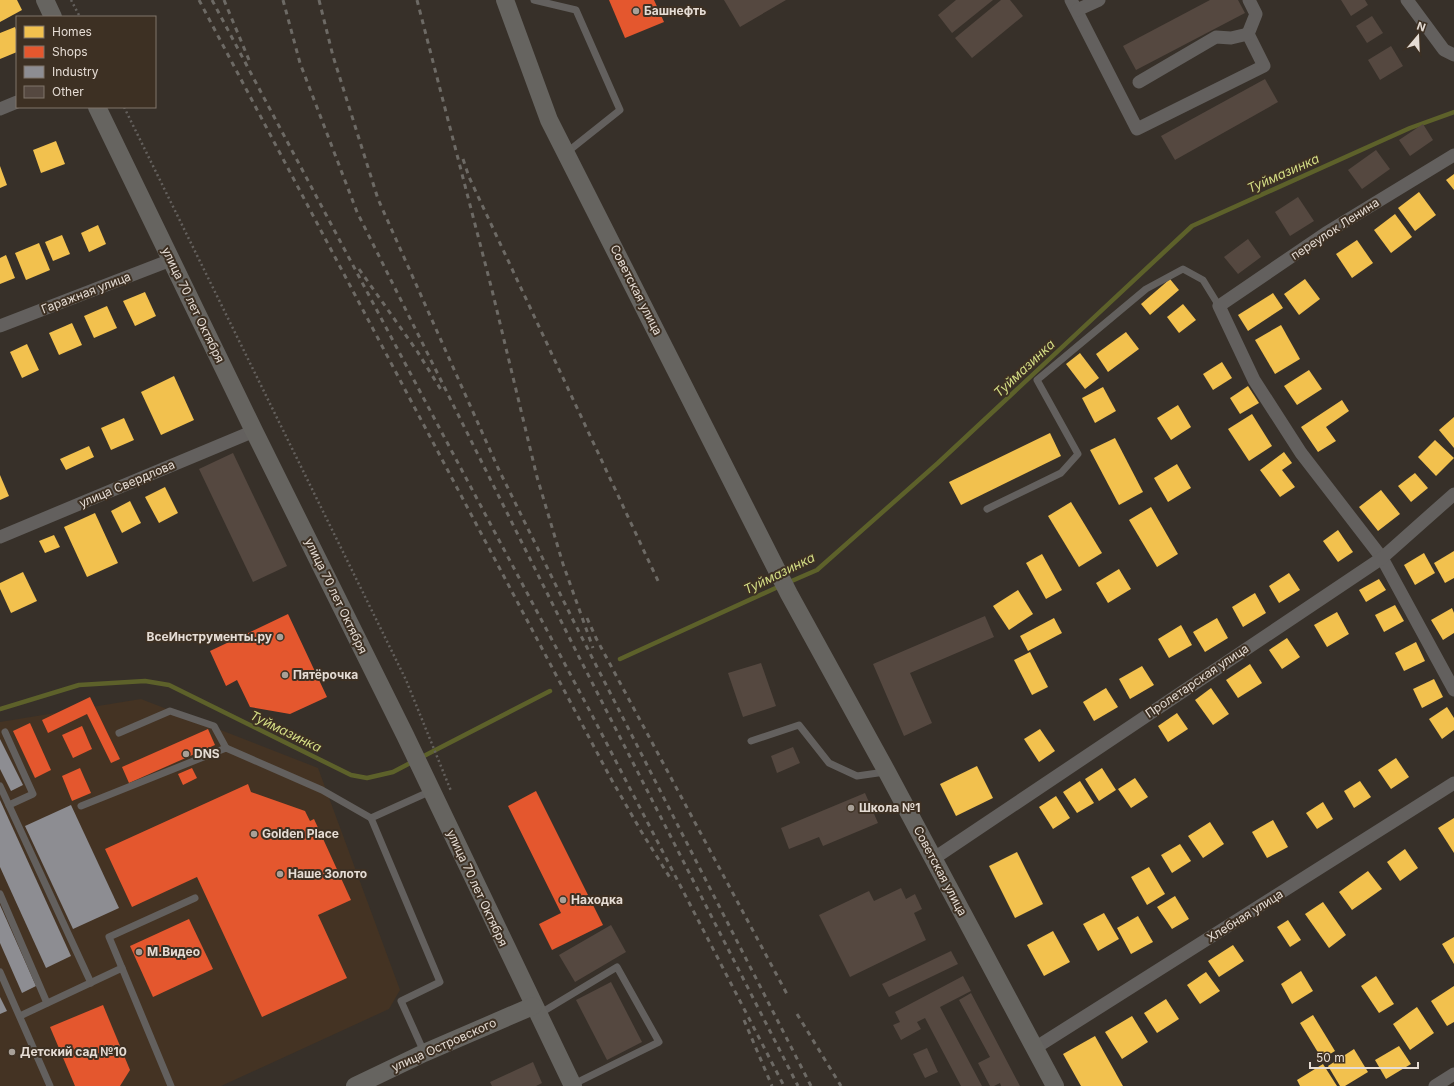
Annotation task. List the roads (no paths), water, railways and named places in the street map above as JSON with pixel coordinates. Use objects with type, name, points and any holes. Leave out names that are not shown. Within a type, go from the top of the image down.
[{"type":"street","points":[[45,0],[53,16]]},
{"type":"street","name":"Советская улица","points":[[505,0],[549,120],[779,575],[888,772],[1055,1086]]},
{"type":"street","points":[[1099,0],[1074,5],[1137,129],[1264,66],[1248,34],[1256,14],[1248,0]]},
{"type":"street","points":[[1407,0],[1444,50],[1454,55]]},
{"type":"street","points":[[1139,82],[1216,37],[1231,38],[1248,34]]},
{"type":"street","points":[[0,109],[16,102]]},
{"type":"street","name":"улица 70 лет Октября","points":[[97,108],[254,431],[405,735],[572,1086]]},
{"type":"street","name":"переулок Ленина","points":[[1219,306],[1326,233],[1454,155]]},
{"type":"street","name":"Гаражная улица","points":[[0,326],[171,260]]},
{"type":"street","points":[[1219,306],[1254,380],[1301,453],[1382,558],[1454,690]]},
{"type":"street","name":"улица Свердлова","points":[[0,537],[254,431]]},
{"type":"street","name":"Пролетарская улица","points":[[933,859],[1382,558],[1454,494]]},
{"type":"street","name":"Хлебная улица","points":[[1035,1048],[1454,783]]},
{"type":"street","name":"улица Островского","points":[[355,1086],[424,1053],[535,1010]]},
{"type":"street","points":[[1435,1086],[1454,1074]]},
{"type":"lane","points":[[534,0],[576,10],[620,110],[566,153]]},
{"type":"lane","points":[[987,509],[1061,474],[1078,454],[1037,380],[1146,289],[1183,269],[1204,280],[1219,306]]},
{"type":"lane","points":[[119,733],[170,711],[214,726],[226,748],[322,790],[371,818],[440,982],[401,1001],[424,1053]]},
{"type":"lane","points":[[751,741],[799,725],[828,763],[857,776],[888,772]]},
{"type":"lane","points":[[5,732],[33,794],[9,805]]},
{"type":"lane","points":[[81,806],[226,748]]},
{"type":"lane","points":[[0,786],[91,983]]},
{"type":"lane","points":[[371,818],[431,791]]},
{"type":"lane","points":[[0,894],[47,1003]]},
{"type":"lane","points":[[171,1086],[109,937],[195,898]]},
{"type":"lane","points":[[535,1010],[617,967],[659,1042],[572,1086]]},
{"type":"lane","points":[[20,1016],[122,968]]},
{"type":"lane","points":[[0,972],[3,985],[20,1016],[50,1086]]},
{"type":"waterway","name":"Туймазинка","points":[[787,583],[817,570],[938,463],[1192,226],[1410,128],[1454,112]]},
{"type":"waterway","name":"Туймазинка","points":[[620,659],[780,586]]},
{"type":"waterway","name":"Туймазинка","points":[[0,709],[79,685],[145,681],[169,685],[351,775],[367,778],[393,772],[414,761]]},
{"type":"waterway","name":"Туймазинка","points":[[420,758],[550,691]]},
{"type":"railway","points":[[199,0],[610,777],[672,881]]},
{"type":"railway","points":[[212,0],[593,717],[784,1086]]},
{"type":"railway","points":[[224,0],[249,60]]},
{"type":"railway","points":[[283,0],[300,63],[357,212],[577,653],[798,1086]]},
{"type":"railway","points":[[319,0],[333,56],[378,199],[498,468],[575,624],[811,1086]]},
{"type":"railway","points":[[417,0],[492,290],[537,477],[563,564],[593,648]]},
{"type":"railway","points":[[463,159],[469,177],[659,583]]},
{"type":"railway","points":[[359,269],[417,351],[443,393]]},
{"type":"railway","points":[[587,618],[596,638],[788,996]]},
{"type":"railway","points":[[797,1014],[841,1086]]},
{"type":"railway","points":[[744,1020],[772,1086]]},
{"type":"place","name":"Башнефть","points":[[636,11]]},
{"type":"place","name":"ВсеИнструменты.ру","points":[[280,637]]},
{"type":"place","name":"Пятёрочка","points":[[285,675]]},
{"type":"place","name":"DNS","points":[[186,754]]},
{"type":"place","name":"Школа №1","points":[[851,808]]},
{"type":"place","name":"Golden Place","points":[[254,834]]},
{"type":"place","name":"Наше Золото","points":[[280,874]]},
{"type":"place","name":"Находка","points":[[563,900]]},
{"type":"place","name":"М.Видео","points":[[139,952]]},
{"type":"place","name":"Детский сад №10","points":[[12,1052]]}]
